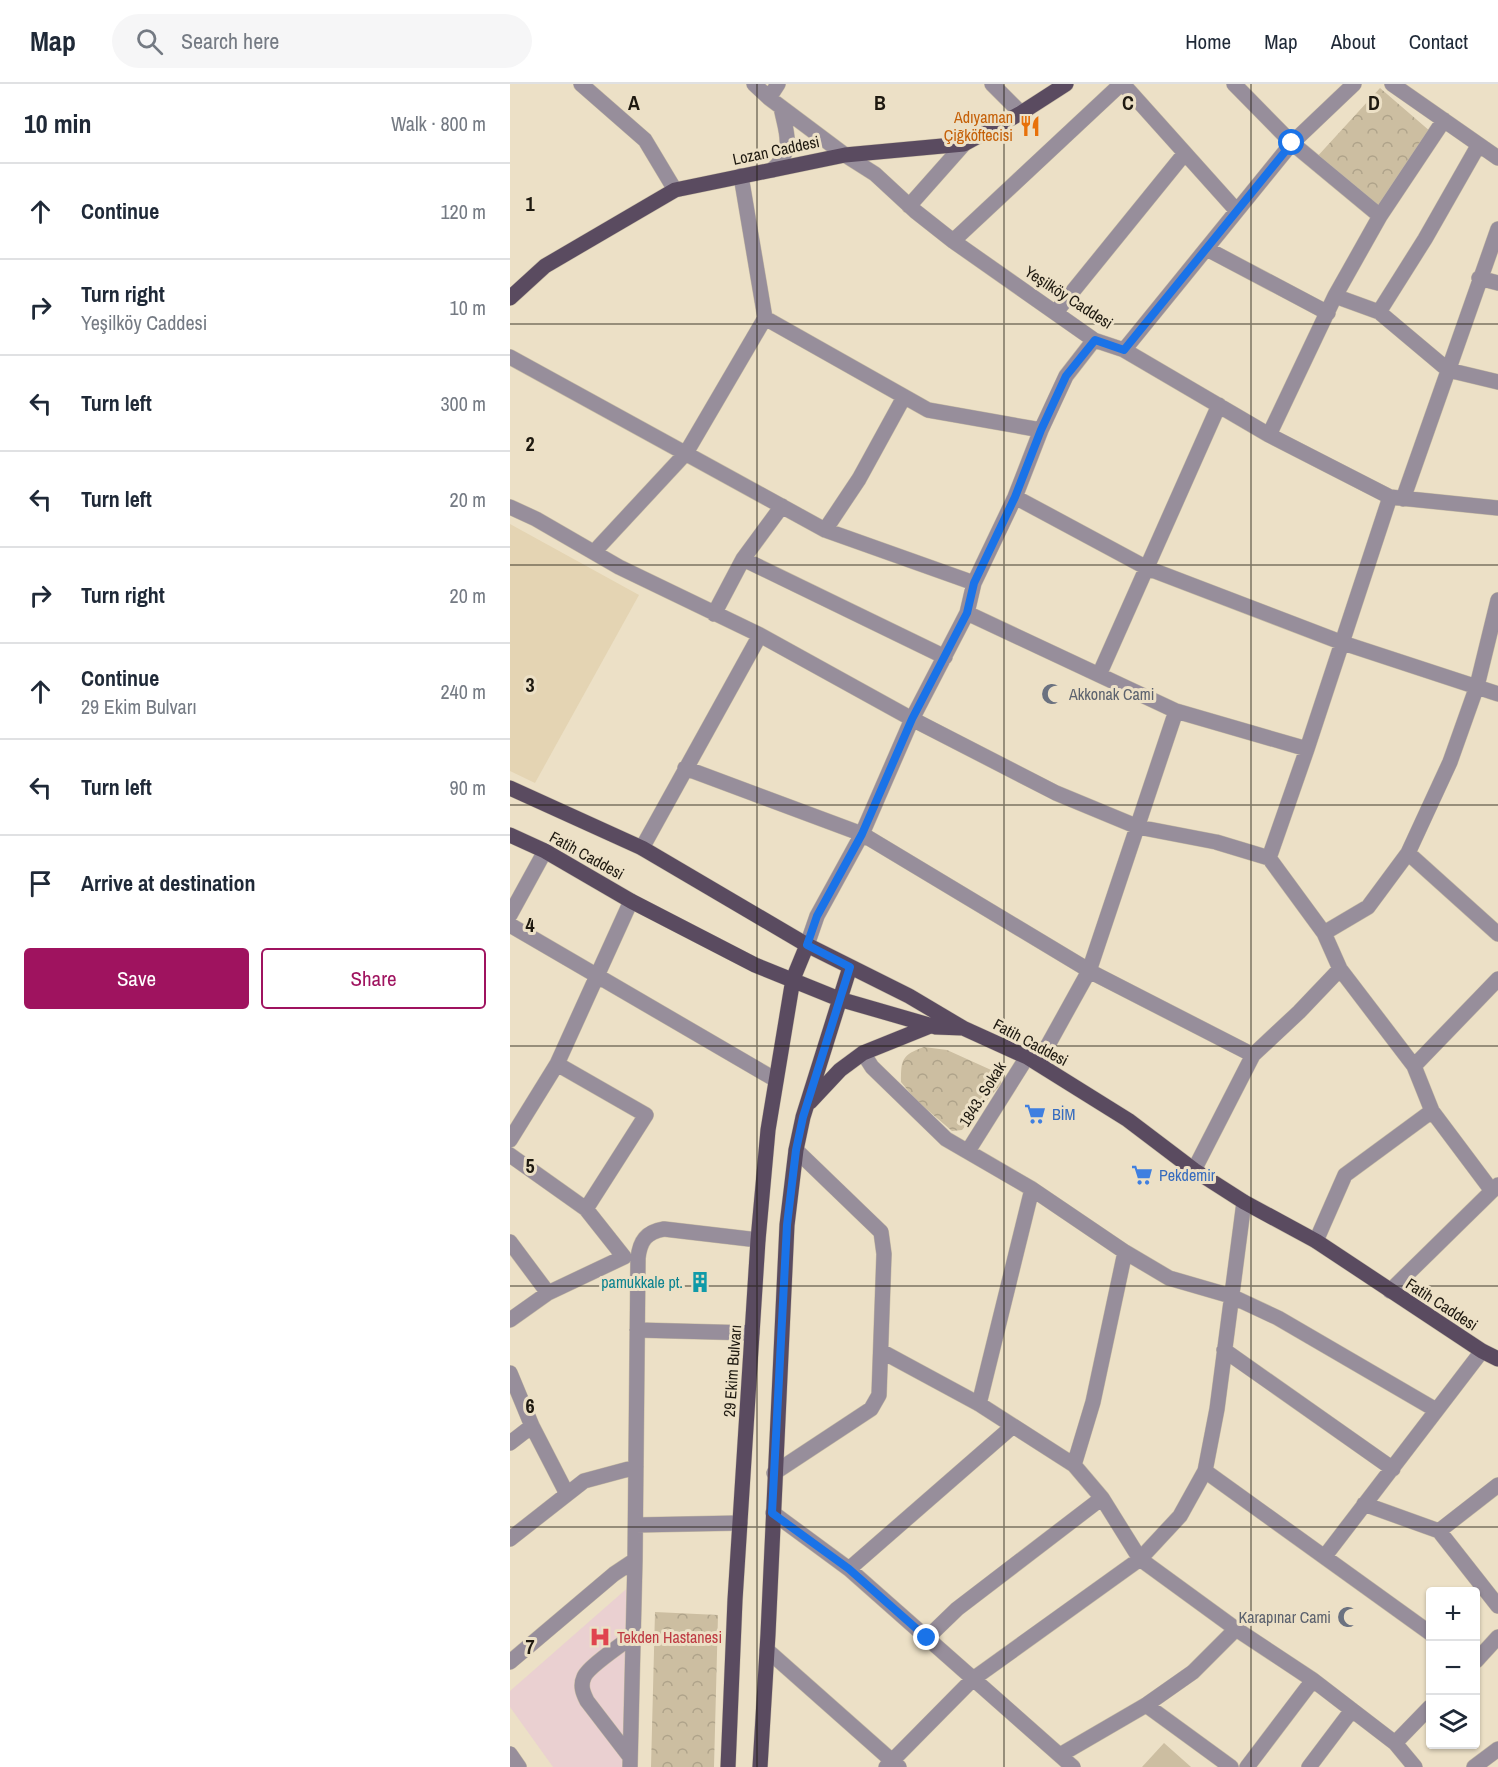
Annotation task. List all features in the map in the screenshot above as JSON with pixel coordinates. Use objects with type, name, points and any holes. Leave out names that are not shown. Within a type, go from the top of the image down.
[{"type":"main road","name":"Lozan Caddesi","points":[[510,298],[545,266],[675,190],[845,154],[964,144],[1021,113],[1066,84]]},
{"type":"main road","name":"Fatih Caddesi","points":[[510,788],[642,848],[807,945],[909,996],[963,1028],[1032,1060],[1128,1120],[1194,1170],[1244,1202],[1316,1241],[1482,1351],[1498,1359]]},
{"type":"main road","name":"Fatih Caddesi","points":[[510,835],[545,851],[631,901],[754,965],[839,999],[930,1026],[963,1028]]},
{"type":"main road","name":"29 Ekim Bulvarı","points":[[728,1767],[734,1608],[758,1240],[768,1130],[793,979],[807,945]]},
{"type":"main road","points":[[760,1767],[787,1225],[796,1150],[807,1104],[850,967]]},
{"type":"main road","points":[[807,1104],[840,1070],[863,1053],[930,1026]]},
{"type":"street","points":[[581,84],[645,140],[675,190]]},
{"type":"street","name":"Yeşilköy Caddesi","points":[[754,84],[775,103],[875,174],[909,206],[953,241],[1095,340],[1124,350],[1269,435],[1396,498],[1498,508]]},
{"type":"street","points":[[772,170],[783,161],[787,153],[788,140],[775,103],[778,84]]},
{"type":"street","points":[[992,84],[1021,113]]},
{"type":"street","points":[[953,241],[1122,84],[1236,210]]},
{"type":"street","points":[[1234,84],[1292,143],[1380,216]]},
{"type":"street","points":[[1124,350],[1292,143],[1354,84]]},
{"type":"street","points":[[1392,84],[1498,158]]},
{"type":"street","points":[[1269,435],[1335,296],[1380,216],[1443,120]]},
{"type":"street","points":[[909,206],[964,144]]},
{"type":"street","points":[[1379,312],[1425,239],[1478,146]]},
{"type":"street","points":[[1056,312],[1185,153]]},
{"type":"street","points":[[594,552],[686,453],[765,318],[741,176]]},
{"type":"street","points":[[1269,858],[1342,643],[1396,498],[1448,370],[1498,228]]},
{"type":"street","points":[[1207,249],[1328,313]]},
{"type":"street","points":[[1479,278],[1498,283]]},
{"type":"street","points":[[1335,296],[1379,312],[1448,370],[1498,382]]},
{"type":"street","points":[[765,318],[928,410],[1041,430]]},
{"type":"street","points":[[807,945],[817,916],[862,834],[912,719],[967,613],[974,583],[1015,497],[1041,430],[1066,376],[1095,340]]},
{"type":"street","points":[[510,357],[825,530],[974,583]]},
{"type":"street","points":[[825,530],[859,479],[904,397]]},
{"type":"street","points":[[1099,675],[1219,405]]},
{"type":"street","points":[[1015,497],[1147,568],[1342,643],[1498,694]]},
{"type":"street","points":[[714,614],[743,559],[782,506]]},
{"type":"street","points":[[510,507],[536,519],[619,567],[760,634],[912,719],[1056,793],[1138,827],[1216,842],[1269,858],[1324,933],[1340,969],[1414,1066],[1432,1111],[1495,1188],[1390,1291]]},
{"type":"street","points":[[743,559],[945,657]]},
{"type":"street","points":[[1324,933],[1368,907],[1408,853],[1450,762],[1477,686],[1498,600]]},
{"type":"street","points":[[967,613],[1176,711],[1307,749]]},
{"type":"street","points":[[642,848],[760,634]]},
{"type":"street","name":"1843. Sokak","points":[[968,1150],[1032,1060],[1089,971],[1176,711]]},
{"type":"street","points":[[685,768],[862,834],[1089,971],[1253,1055]]},
{"type":"street","points":[[510,915],[545,851]]},
{"type":"street","points":[[1408,853],[1498,934]]},
{"type":"street","points":[[510,1140],[557,1064],[631,901]]},
{"type":"street","points":[[510,925],[776,1080]]},
{"type":"street","points":[[1194,1170],[1253,1055],[1340,969]]},
{"type":"street","points":[[1414,1066],[1498,979]]},
{"type":"street","points":[[863,1053],[872,1067],[946,1139],[1032,1190],[1125,1252],[1169,1278],[1231,1296],[1278,1318],[1436,1410]]},
{"type":"street","points":[[557,1064],[646,1115],[586,1209]]},
{"type":"street","points":[[1316,1241],[1346,1175],[1432,1111]]},
{"type":"street","points":[[774,1473],[871,1409],[879,1395],[884,1254],[881,1232],[796,1150]]},
{"type":"street","points":[[510,1155],[586,1209],[631,1257],[637,1330],[636,1525],[630,1762]]},
{"type":"street","points":[[979,1404],[1032,1190]]},
{"type":"street","points":[[767,1650],[892,1765],[972,1679],[1140,1559],[1180,1516],[1205,1471],[1217,1409],[1244,1202]]},
{"type":"street","points":[[510,1320],[548,1293],[631,1257],[643,1238],[656,1230],[758,1240]]},
{"type":"street","points":[[510,1242],[548,1293]]},
{"type":"street","points":[[1074,1465],[1093,1402],[1125,1252]]},
{"type":"street","points":[[637,1330],[752,1333]]},
{"type":"street","points":[[1224,1350],[1393,1469]]},
{"type":"street","points":[[881,1351],[979,1404],[1074,1465],[1102,1498],[1140,1559],[1236,1629],[1313,1680],[1395,1743],[1415,1767]]},
{"type":"street","points":[[1325,1556],[1482,1351]]},
{"type":"street","points":[[510,1373],[532,1426],[567,1494]]},
{"type":"street","points":[[510,1443],[532,1426]]},
{"type":"street","points":[[849,1569],[1013,1426]]},
{"type":"street","points":[[510,1539],[584,1481],[636,1467]]},
{"type":"street","points":[[1205,1471],[1426,1629]]},
{"type":"street","points":[[1439,1531],[1498,1485]]},
{"type":"street","points":[[927,1638],[957,1609],[1102,1498]]},
{"type":"street","points":[[1364,1504],[1439,1531],[1498,1606]]},
{"type":"street","points":[[772,1513],[849,1569],[1073,1767]]},
{"type":"street","points":[[636,1525],[740,1523]]},
{"type":"street","points":[[510,1662],[635,1560]]},
{"type":"street","points":[[1060,1755],[1146,1705],[1193,1672],[1236,1629]]},
{"type":"street","points":[[630,1762],[587,1701],[582,1684],[589,1671],[633,1636]]},
{"type":"street","points":[[1480,1657],[1498,1637]]},
{"type":"street","points":[[1247,1767],[1313,1680]]},
{"type":"street","points":[[1146,1705],[1231,1767]]},
{"type":"street","points":[[1309,1767],[1352,1710]]},
{"type":"street","points":[[1395,1743],[1426,1712]]},
{"type":"street","points":[[1474,1767],[1498,1749]]},
{"type":"street","points":[[510,1754],[519,1767]]},
{"type":"shaded area","points":[[510,524],[639,595],[535,783],[510,771]]},
{"type":"shaded area","name":"Tekden Hastanesi","points":[[632,1584],[626,1767],[553,1767],[510,1707],[510,1691]]},
{"type":"green space","points":[[1380,88],[1431,132],[1381,211],[1315,159]]},
{"type":"green space","points":[[924,1047],[947,1050],[1000,1074],[1001,1084],[962,1130],[952,1131],[916,1100],[901,1082],[904,1059]]},
{"type":"green space","points":[[655,1612],[718,1615],[714,1767],[651,1767]]},
{"type":"green space","points":[[1164,1743],[1191,1767],[1142,1767]]},
{"type":"place","name":"Adıyaman Çiğköftecisi","points":[[1030,126]]},
{"type":"place","name":"Akkonak Cami","points":[[1052,694]]},
{"type":"place","name":"BİM","points":[[1035,1114]]},
{"type":"place","name":"Pekdemir","points":[[1142,1175]]},
{"type":"place","name":"pamukkale pt.","points":[[700,1282]]},
{"type":"place","name":"Karapınar Cami","points":[[1348,1617]]},
{"type":"place","name":"Tekden Hastanesi","points":[[600,1637]]},
{"type":"route","points":[[927,1638],[849,1569],[772,1513],[787,1225],[796,1150],[803,1117],[850,967],[807,945],[817,916],[862,834],[912,719],[967,613],[974,583],[1015,497],[1041,430],[1066,376],[1095,340],[1124,350],[1292,143]]}]
